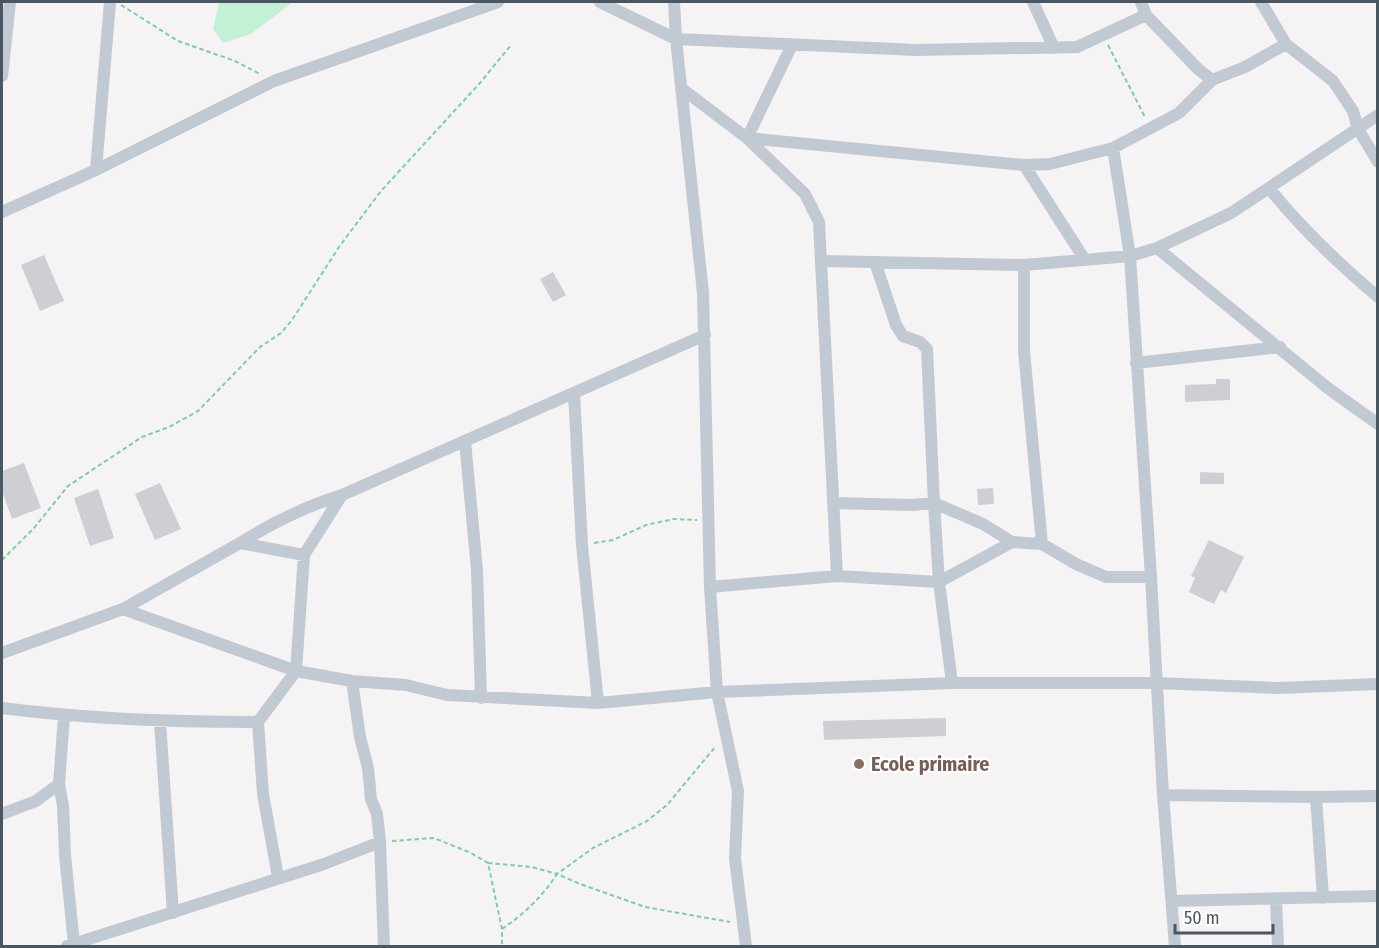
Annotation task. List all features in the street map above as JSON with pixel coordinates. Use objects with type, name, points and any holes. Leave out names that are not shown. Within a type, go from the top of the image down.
[{"type":"street","points":[[2,76],[10,2]]},
{"type":"street","points":[[96,170],[110,2]]},
{"type":"street","points":[[2,212],[96,170],[274,81],[498,2]]},
{"type":"street","points":[[600,2],[676,39],[916,50],[1077,46],[1146,15]]},
{"type":"street","points":[[674,2],[681,88],[704,293],[710,587],[717,693],[738,791],[735,859],[746,946]]},
{"type":"street","points":[[1033,2],[1054,48]]},
{"type":"street","points":[[1141,2],[1146,15],[1198,69],[1212,80]]},
{"type":"street","points":[[1261,2],[1286,44],[1333,81],[1353,111],[1358,129],[1377,162]]},
{"type":"street","points":[[747,138],[1024,165],[1050,164],[1113,148],[1179,113],[1212,80],[1245,67],[1286,44]]},
{"type":"street","points":[[747,138],[792,45]]},
{"type":"street","points":[[681,88],[747,138],[805,194],[819,222],[823,261],[837,576]]},
{"type":"street","points":[[823,261],[1024,265],[1130,256],[1157,248],[1231,213],[1377,115]]},
{"type":"street","points":[[1113,148],[1130,256],[1151,577],[1162,795],[1175,946]]},
{"type":"street","points":[[1024,165],[1085,260]]},
{"type":"street","points":[[1269,188],[1339,264],[1377,297]]},
{"type":"street","points":[[1157,248],[1329,389],[1377,424]]},
{"type":"street","points":[[875,262],[896,325],[903,336],[920,342],[927,349],[939,582],[952,683]]},
{"type":"street","points":[[1024,265],[1024,351],[1042,544]]},
{"type":"street","points":[[2,653],[123,609],[264,528],[315,503],[342,495],[705,335]]},
{"type":"street","points":[[1136,363],[1280,347]]},
{"type":"street","points":[[574,393],[582,545],[598,703]]},
{"type":"street","points":[[465,441],[477,570],[481,698]]},
{"type":"street","points":[[278,877],[263,794],[258,722],[296,671],[304,555],[342,495]]},
{"type":"street","points":[[833,503],[912,505],[934,503],[983,524],[1012,542],[1042,544],[1076,564],[1106,577],[1151,577]]},
{"type":"street","points":[[710,587],[837,576],[939,582],[1012,542]]},
{"type":"street","points":[[240,543],[304,555]]},
{"type":"street","points":[[123,609],[296,671],[352,681],[406,685],[447,695],[481,698],[598,703],[717,693],[952,683],[1157,683],[1278,688],[1377,684]]},
{"type":"street","points":[[352,681],[360,737],[368,768],[371,799],[377,814],[384,946]]},
{"type":"street","points":[[2,708],[64,716],[160,722],[258,722]]},
{"type":"street","points":[[64,716],[59,784],[63,806],[70,945],[324,864],[380,842]]},
{"type":"street","points":[[160,722],[173,912]]},
{"type":"street","points":[[2,814],[36,801],[59,784]]},
{"type":"street","points":[[1162,795],[1377,796]]},
{"type":"street","points":[[1316,797],[1323,898]]},
{"type":"street","points":[[1172,901],[1377,896]]},
{"type":"street","points":[[1276,899],[1278,946]]},
{"type":"path","points":[[116,2],[178,41],[235,61],[274,81]]},
{"type":"path","points":[[1104,35],[1151,128]]},
{"type":"path","points":[[2,560],[34,528],[68,486],[142,437],[169,427],[198,411],[260,347],[281,333],[292,320],[339,247],[381,191],[479,84],[512,44]]},
{"type":"path","points":[[582,545],[613,540],[646,525],[674,519],[709,520]]},
{"type":"path","points":[[502,929],[547,890],[557,874],[593,848],[647,821],[667,805],[726,734]]},
{"type":"path","points":[[380,842],[434,838],[471,853],[488,863],[532,867],[557,874],[645,907],[742,924]]},
{"type":"path","points":[[488,863],[502,929],[502,946]]},
{"type":"green space","points":[[219,2],[293,2],[251,34],[223,43],[213,29]]},
{"type":"building","points":[[44,255],[64,301],[40,311],[21,265]]},
{"type":"building","points":[[553,272],[566,295],[553,302],[540,279]]},
{"type":"building","points":[[1216,379],[1230,379],[1230,400],[1185,402],[1185,385],[1216,384]]},
{"type":"building","points":[[24,463],[41,508],[12,519],[2,491],[2,471]]},
{"type":"building","points":[[1200,472],[1224,473],[1224,484],[1200,484]]},
{"type":"building","points":[[160,483],[181,529],[155,540],[135,494]]},
{"type":"building","points":[[993,488],[994,504],[978,505],[977,489]]},
{"type":"building","points":[[98,489],[114,538],[90,546],[74,498]]},
{"type":"building","points":[[1209,540],[1244,557],[1226,593],[1221,590],[1214,604],[1189,592],[1195,578],[1191,576]]},
{"type":"building","points":[[946,718],[946,736],[824,740],[823,721]]},
{"type":"place","name":"Ecole primaire","points":[[859,764]]}]
